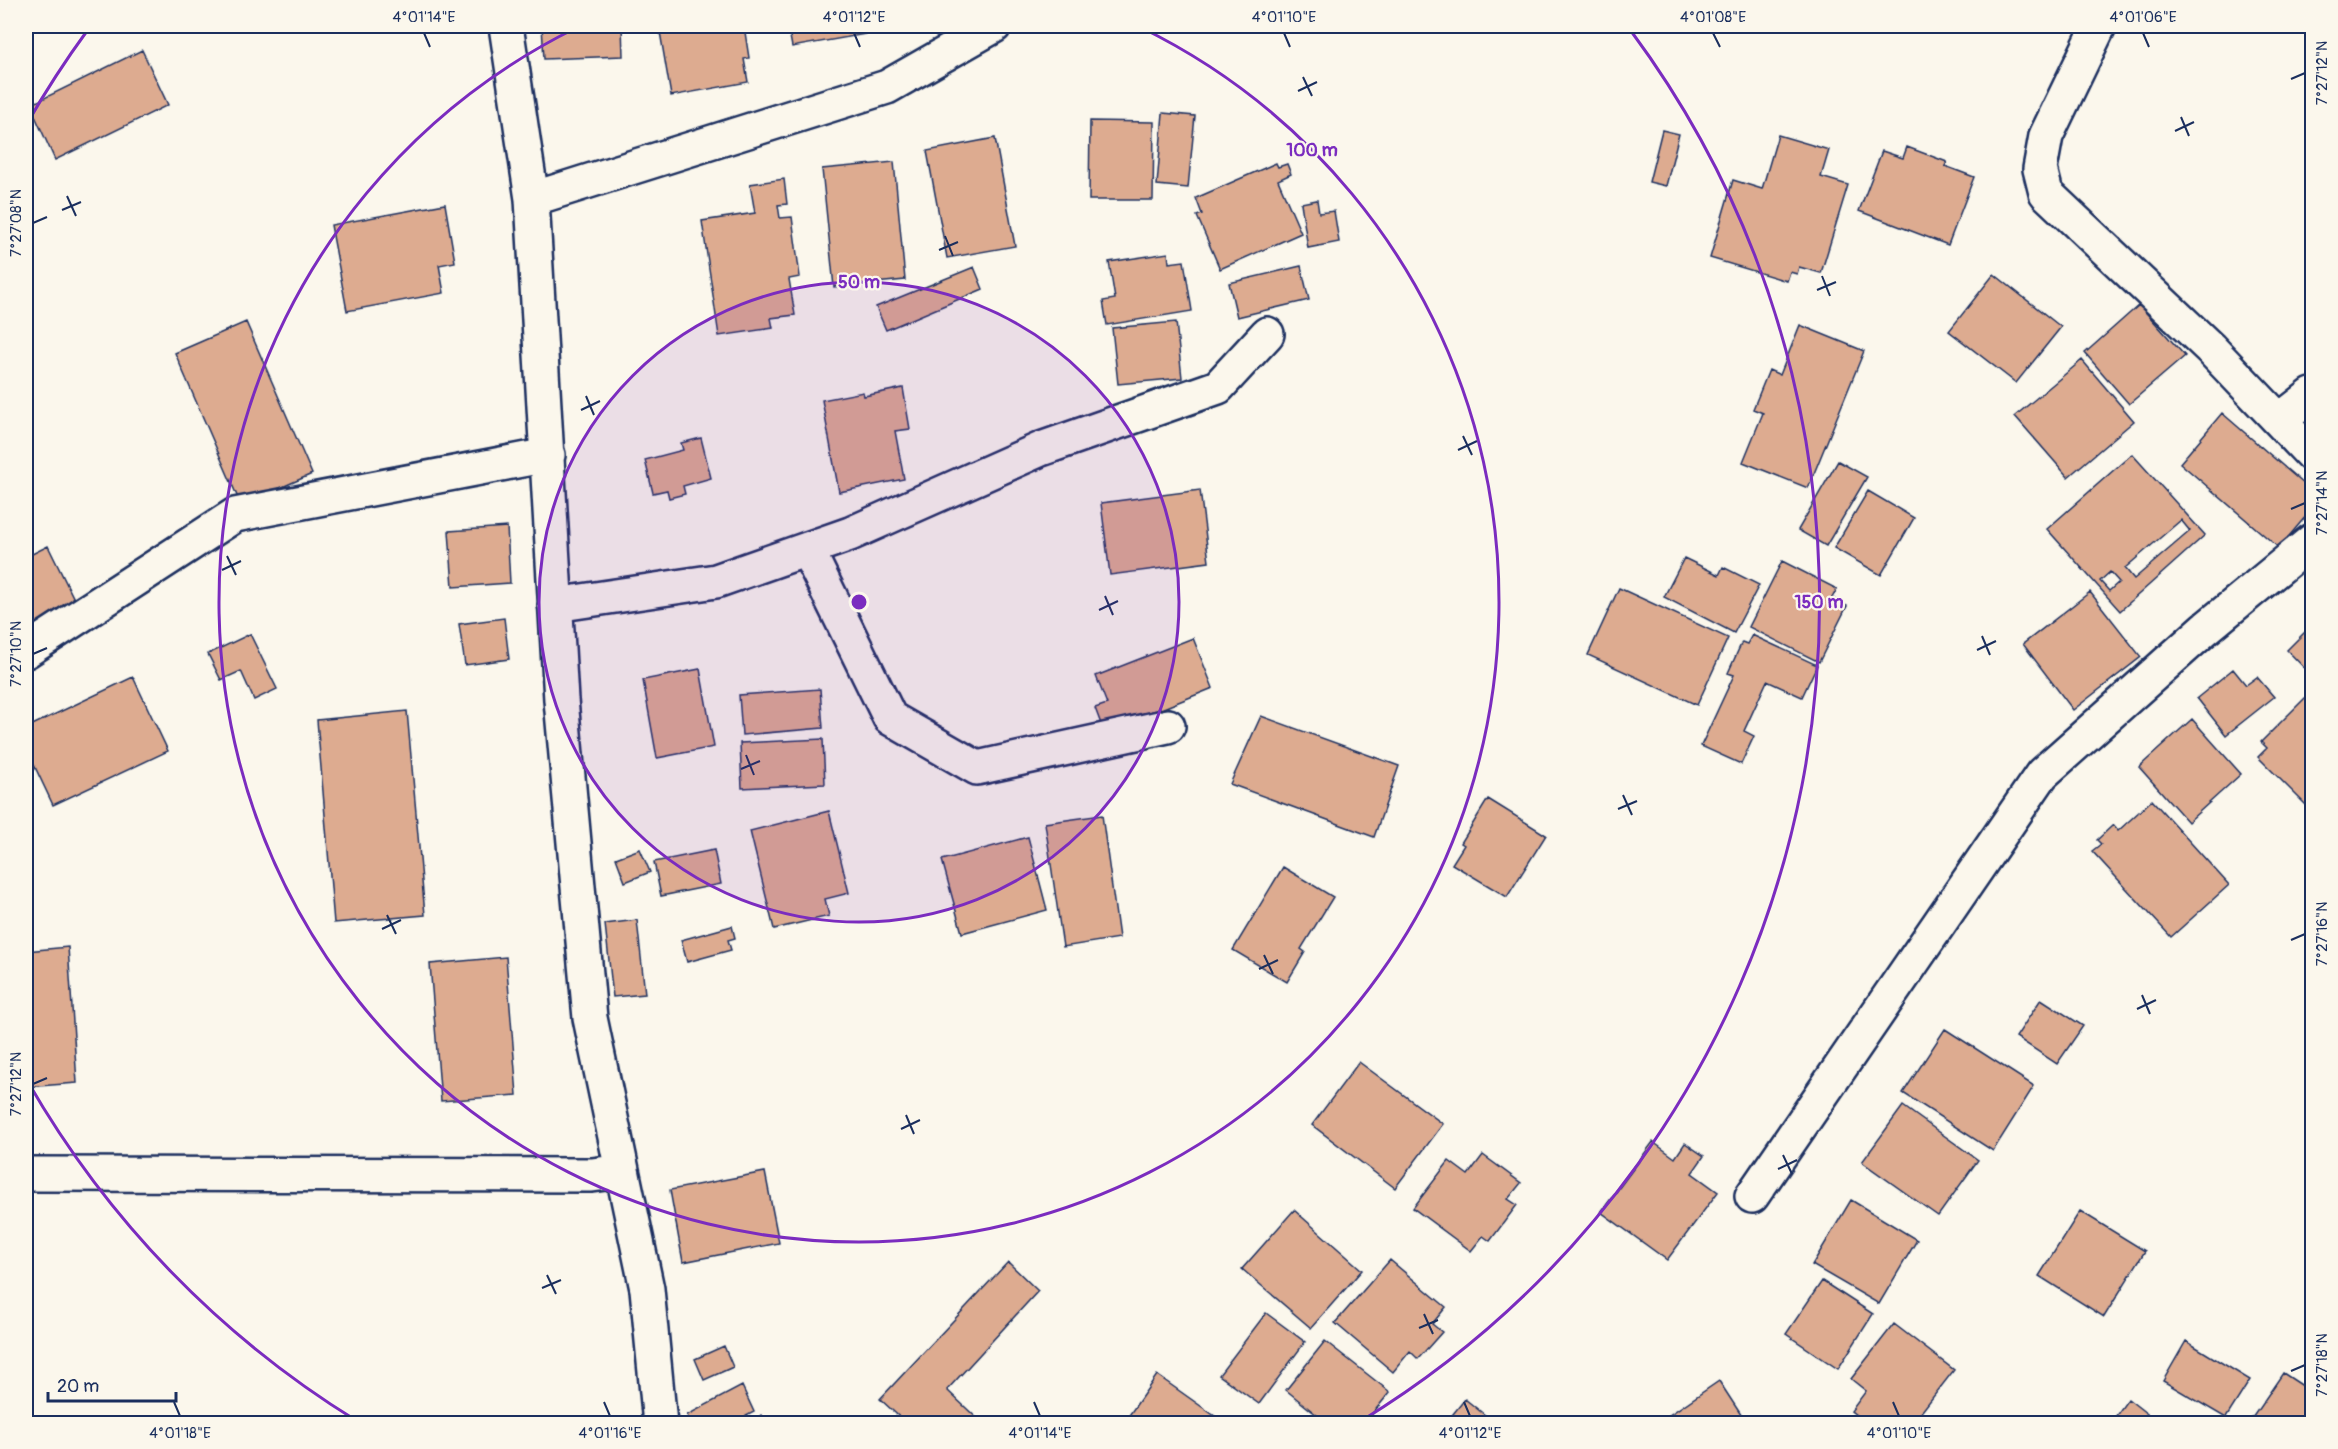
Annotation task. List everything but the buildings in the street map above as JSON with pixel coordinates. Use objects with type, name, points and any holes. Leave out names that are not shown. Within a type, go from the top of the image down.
[{"type":"street","points":[[506,26],[532,199],[561,700],[590,1017],[646,1289],[660,1424]]},
{"type":"street","points":[[532,199],[888,87],[994,26]]},
{"type":"street","points":[[2099,26],[2046,136],[2040,170],[2046,193],[2210,348],[2313,455]]},
{"type":"street","points":[[555,605],[716,581],[850,534],[1041,449],[1218,387],[1267,334]]},
{"type":"street","points":[[2280,420],[2313,395]]},
{"type":"street","points":[[26,651],[235,515],[548,455]]},
{"type":"street","points":[[1752,1196],[2042,774],[2205,629],[2313,541]]},
{"type":"street","points":[[807,549],[890,718],[977,768],[1168,726]]},
{"type":"street","points":[[26,1174],[592,1175],[622,1171]]}]
